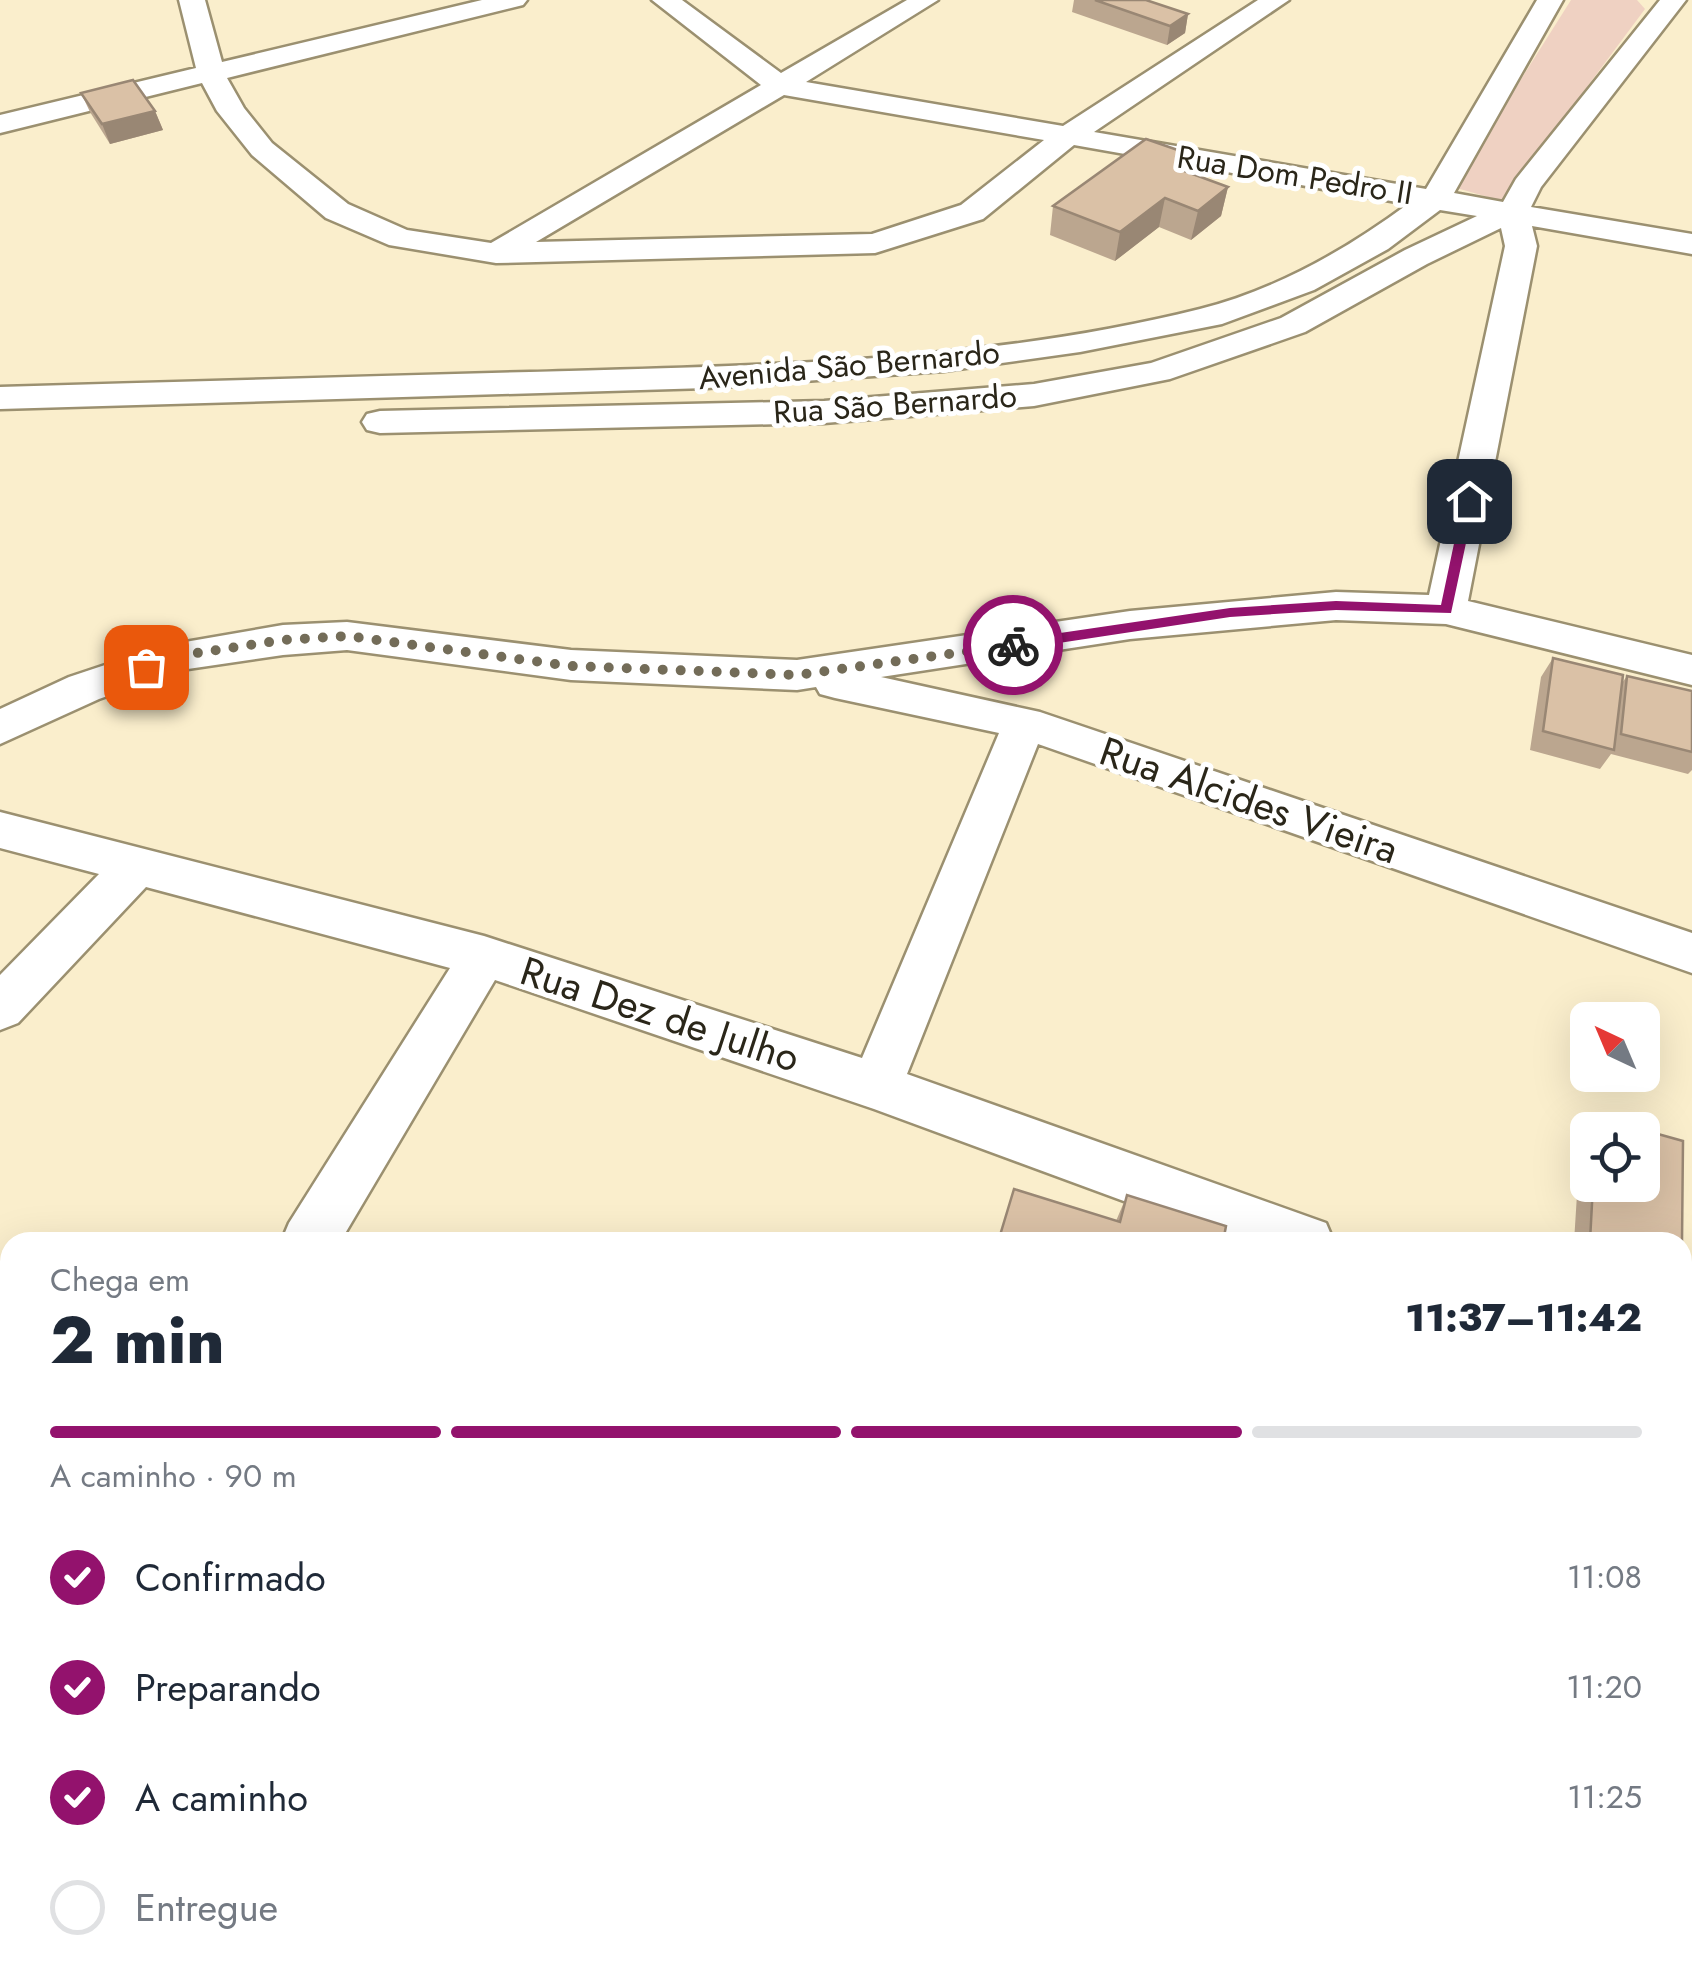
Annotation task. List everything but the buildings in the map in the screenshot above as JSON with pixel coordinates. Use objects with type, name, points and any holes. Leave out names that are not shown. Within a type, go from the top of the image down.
[{"type":"street","points":[[192,0],[211,74],[232,111],[262,148],[338,210],[400,238],[496,252],[875,243],[972,212],[1066,138],[1276,0]]},
{"type":"street","points":[[0,124],[514,0]]},
{"type":"street","points":[[666,0],[780,86]]},
{"type":"street","points":[[496,252],[925,0]]},
{"type":"street","name":"Avenida São Bernardo","points":[[0,398],[707,378],[944,361],[1080,342],[1210,317],[1302,283],[1378,242],[1436,198],[1550,0]]},
{"type":"street","points":[[1446,610],[1521,246],[1513,211],[1527,186],[1673,0]]},
{"type":"street","name":"Rua Dom Pedro II","points":[[780,86],[1692,244]]},
{"type":"street","name":"Rua São Bernardo","points":[[354,422],[824,412],[1034,395],[1158,372],[1293,325],[1416,257],[1513,211]]},
{"type":"street","points":[[944,361],[951,402]]},
{"type":"street","points":[[0,728],[84,688],[177,656],[283,640],[347,636],[570,666],[798,675],[1230,613],[1336,606],[1446,610],[1692,670]]},
{"type":"street","name":"Rua Alcides Vieira","points":[[798,675],[1026,723],[1692,953]]},
{"type":"street","points":[[876,1086],[1026,723]]},
{"type":"street","name":"Rua Dez de Julho","points":[[0,830],[484,956],[876,1086],[1278,1232]]},
{"type":"street","points":[[0,1008],[136,868]]},
{"type":"street","points":[[314,1232],[484,956]]},
{"type":"shaded area","points":[[1571,0],[1637,0],[1645,9],[1502,201],[1453,187]]},
{"type":"way so far","points":[[146,667],[177,656],[283,640],[347,636],[570,666],[798,675],[1013,645]]},
{"type":"route","points":[[1013,645],[1230,613],[1336,606],[1446,610],[1469,501]]}]
